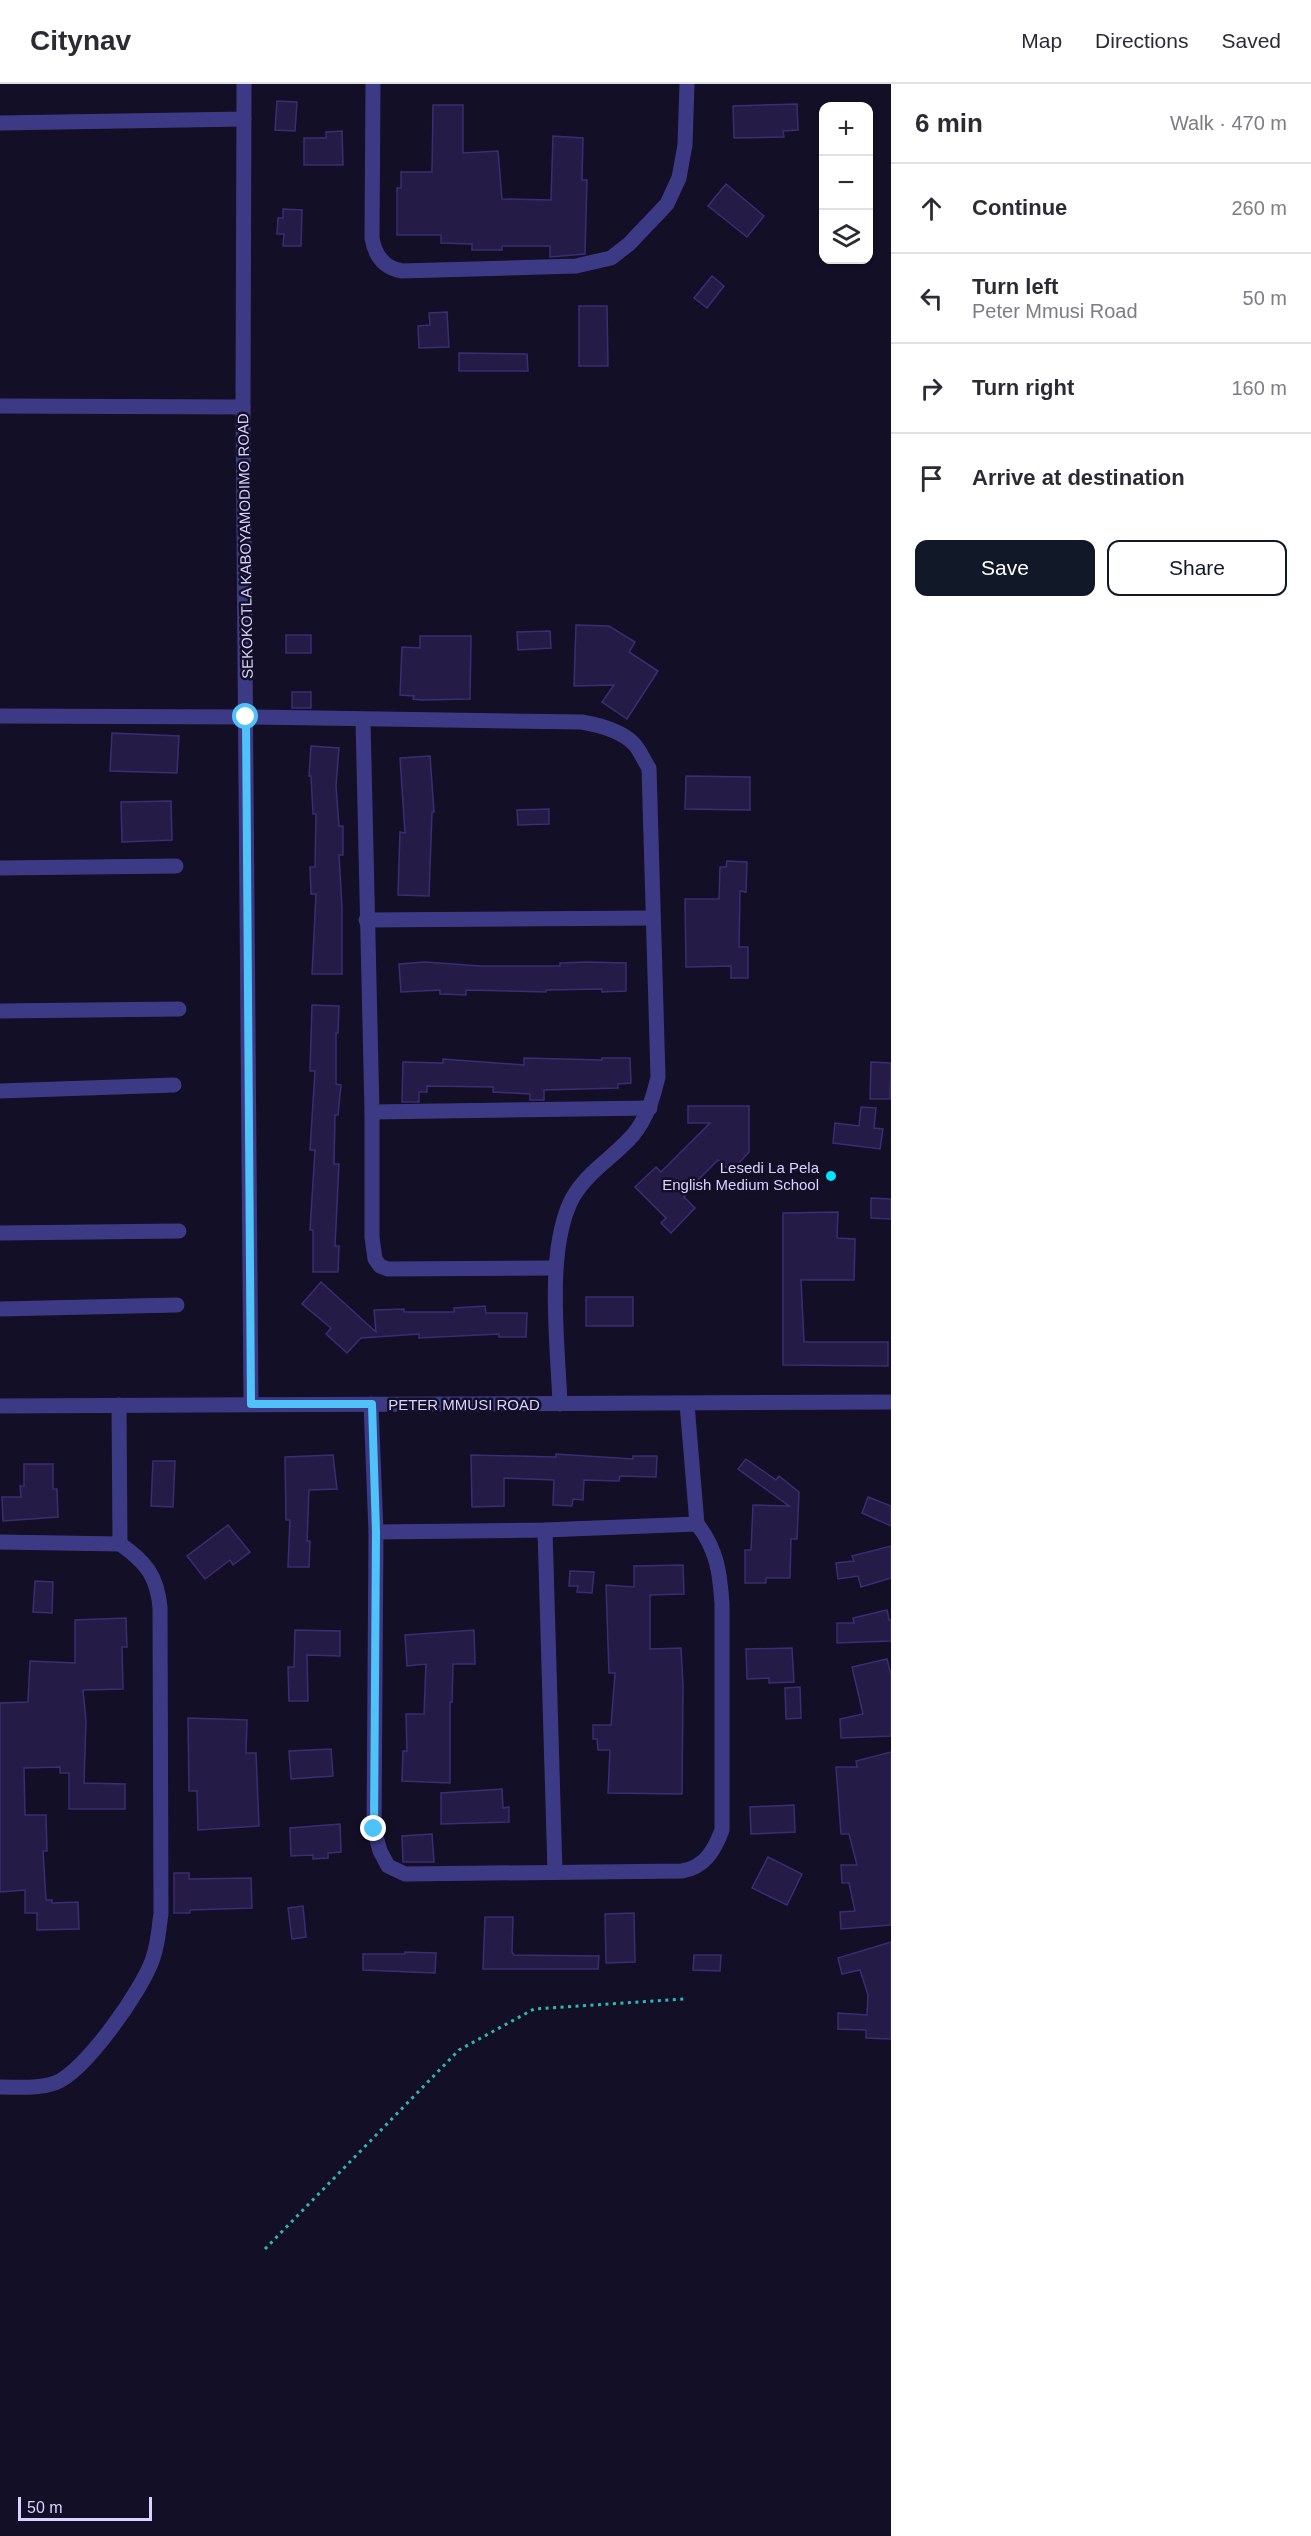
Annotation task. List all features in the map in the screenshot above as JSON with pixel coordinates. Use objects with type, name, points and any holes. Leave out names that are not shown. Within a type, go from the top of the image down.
[{"type":"street","name":"SEKOKOTLA KABOYAMODIMO ROAD","points":[[244,84],[243,407],[251,1404]]},
{"type":"street","points":[[373,84],[373,246],[383,263],[391,269],[402,271],[576,266],[611,258],[629,244],[667,204],[679,178],[684,145],[687,84]]},
{"type":"street","points":[[0,123],[244,119]]},
{"type":"street","points":[[0,406],[243,407]]},
{"type":"street","points":[[0,716],[582,722],[599,724],[625,736],[635,745],[649,768],[658,1077],[650,1108],[633,1134],[588,1176],[564,1218],[555,1268],[560,1404]]},
{"type":"street","points":[[363,720],[372,1112],[372,1237],[375,1259],[380,1266],[388,1269],[555,1268]]},
{"type":"street","points":[[0,868],[176,866]]},
{"type":"street","points":[[366,920],[652,918]]},
{"type":"street","points":[[0,1011],[179,1008]]},
{"type":"street","points":[[0,1091],[174,1085]]},
{"type":"street","points":[[372,1112],[650,1108]]},
{"type":"street","points":[[0,1233],[179,1231]]},
{"type":"street","points":[[0,1309],[177,1305]]},
{"type":"street","name":"PETER MMUSI ROAD","points":[[0,1406],[891,1402]]},
{"type":"street","points":[[372,1404],[376,1532],[374,1829],[380,1851],[388,1866],[405,1874],[682,1871],[692,1869],[704,1862],[712,1853],[722,1830],[721,1585],[716,1555],[708,1538],[697,1524],[687,1404]]},
{"type":"street","points":[[118,1406],[120,1544]]},
{"type":"street","points":[[376,1532],[545,1530],[697,1524]]},
{"type":"street","points":[[545,1530],[555,1872]]},
{"type":"street","points":[[0,1542],[120,1544],[134,1554],[154,1577],[160,1607],[161,1913],[153,1959],[146,1976],[83,2063],[56,2083],[38,2087],[0,2087]]},
{"type":"path","points":[[265,2249],[459,2050],[534,2009],[684,1999]]},
{"type":"building","points":[[277,101],[297,102],[295,131],[275,130]]},
{"type":"building","points":[[797,104],[798,130],[783,131],[784,137],[734,138],[733,106]]},
{"type":"building","points":[[433,105],[463,105],[463,153],[498,151],[502,199],[551,200],[553,136],[583,138],[582,180],[587,180],[585,254],[550,257],[550,246],[502,246],[502,250],[472,250],[472,244],[441,243],[441,235],[397,235],[397,188],[401,188],[401,172],[432,172]]},
{"type":"building","points":[[342,131],[343,165],[304,165],[304,138],[326,138],[326,132]]},
{"type":"building","points":[[726,184],[764,216],[747,237],[708,206]]},
{"type":"building","points":[[283,209],[302,210],[301,246],[283,246],[284,234],[277,234],[278,218],[283,218]]},
{"type":"building","points":[[712,276],[724,286],[707,308],[694,298]]},
{"type":"building","points":[[579,306],[607,306],[608,366],[579,366]]},
{"type":"building","points":[[447,312],[449,347],[419,348],[418,326],[430,325],[429,313]]},
{"type":"building","points":[[459,353],[527,354],[528,371],[459,371]]},
{"type":"building","points":[[576,625],[609,626],[635,642],[629,652],[658,671],[627,719],[602,702],[614,685],[574,686]]},
{"type":"building","points":[[550,631],[551,648],[518,650],[517,632]]},
{"type":"building","points":[[286,635],[311,635],[311,653],[286,653]]},
{"type":"building","points":[[420,636],[471,636],[470,699],[422,700],[413,699],[414,696],[400,695],[402,647],[420,648]]},
{"type":"building","points":[[292,692],[311,692],[311,708],[292,708]]},
{"type":"building","points":[[112,733],[179,736],[177,773],[110,771]]},
{"type":"building","points":[[311,746],[339,748],[336,786],[339,826],[343,826],[343,855],[339,855],[342,974],[312,974],[316,894],[311,894],[310,867],[315,867],[316,814],[313,814],[311,776],[309,776]]},
{"type":"building","points":[[430,756],[434,812],[432,812],[429,896],[398,895],[400,832],[405,833],[400,758]]},
{"type":"building","points":[[686,776],[750,777],[750,810],[685,809]]},
{"type":"building","points":[[171,801],[172,840],[122,842],[121,802]]},
{"type":"building","points":[[549,809],[549,824],[518,825],[517,810]]},
{"type":"building","points":[[727,861],[747,862],[746,892],[740,891],[739,947],[748,947],[748,978],[731,978],[731,966],[686,967],[685,899],[719,899],[720,867],[726,867]]},
{"type":"building","points":[[425,962],[480,966],[560,966],[560,963],[586,962],[626,963],[626,991],[602,992],[602,989],[546,990],[546,992],[466,990],[466,995],[440,994],[440,990],[401,992],[399,964]]},
{"type":"building","points":[[312,1005],[339,1006],[338,1033],[336,1033],[336,1084],[341,1085],[338,1115],[335,1115],[334,1164],[339,1164],[335,1246],[339,1246],[338,1272],[313,1272],[313,1230],[310,1230],[315,1150],[310,1150],[315,1071],[310,1071]]},
{"type":"building","points":[[524,1058],[602,1060],[602,1058],[630,1058],[631,1083],[618,1084],[618,1088],[544,1090],[544,1100],[530,1100],[530,1094],[493,1092],[493,1087],[427,1086],[427,1092],[419,1092],[419,1102],[402,1102],[403,1062],[443,1063],[443,1059],[524,1065]]},
{"type":"building","points":[[871,1062],[891,1063],[890,1099],[870,1099]]},
{"type":"building","points":[[688,1106],[749,1106],[749,1152],[731,1172],[718,1160],[686,1192],[684,1197],[695,1208],[671,1233],[661,1223],[666,1218],[635,1187],[656,1167],[661,1172],[710,1123],[688,1123]]},
{"type":"building","points":[[861,1107],[876,1108],[874,1128],[883,1129],[880,1149],[833,1143],[835,1123],[859,1126]]},
{"type":"building","points":[[871,1198],[891,1199],[891,1219],[871,1218]]},
{"type":"building","points":[[838,1212],[837,1238],[855,1239],[854,1280],[801,1280],[804,1342],[888,1342],[888,1366],[783,1365],[783,1213]]},
{"type":"building","points":[[321,1282],[376,1332],[374,1310],[454,1312],[454,1308],[485,1306],[486,1313],[527,1313],[526,1337],[499,1337],[499,1334],[419,1338],[419,1334],[361,1338],[347,1353],[326,1334],[331,1328],[302,1304]]},
{"type":"building","points":[[586,1297],[633,1297],[633,1326],[586,1326]]},
{"type":"building","points":[[556,1454],[633,1459],[633,1456],[657,1456],[656,1477],[620,1476],[619,1481],[584,1480],[583,1500],[573,1499],[572,1506],[553,1505],[554,1480],[504,1478],[504,1506],[472,1507],[471,1455],[556,1457]]},
{"type":"building","points":[[333,1455],[337,1489],[309,1490],[307,1541],[310,1541],[309,1567],[288,1567],[290,1520],[286,1520],[285,1457]]},
{"type":"building","points":[[746,1459],[776,1480],[779,1476],[799,1492],[797,1539],[791,1539],[790,1578],[766,1578],[766,1583],[745,1583],[745,1550],[751,1550],[753,1505],[789,1506],[738,1469]]},
{"type":"building","points":[[153,1461],[175,1461],[173,1507],[151,1506]]},
{"type":"building","points":[[24,1464],[53,1464],[53,1489],[57,1489],[58,1517],[3,1521],[2,1497],[21,1497],[20,1486],[24,1486]]},
{"type":"building","points":[[868,1497],[891,1506],[891,1526],[862,1513]]},
{"type":"building","points":[[228,1525],[250,1552],[233,1565],[230,1560],[205,1579],[187,1556]]},
{"type":"building","points":[[891,1546],[891,1578],[861,1587],[858,1576],[838,1579],[836,1563],[854,1561],[852,1556]]},
{"type":"building","points":[[683,1565],[684,1594],[650,1595],[650,1649],[681,1648],[682,1794],[608,1793],[610,1750],[598,1750],[597,1739],[593,1739],[593,1725],[611,1725],[615,1673],[609,1673],[606,1585],[634,1587],[634,1566]]},
{"type":"building","points":[[570,1571],[594,1572],[592,1593],[577,1592],[578,1586],[569,1586]]},
{"type":"building","points":[[35,1581],[53,1582],[52,1613],[33,1612]]},
{"type":"building","points":[[887,1610],[889,1620],[891,1620],[891,1641],[837,1643],[837,1623],[854,1623],[853,1618]]},
{"type":"building","points":[[126,1618],[127,1647],[122,1647],[123,1689],[83,1690],[86,1721],[84,1783],[125,1784],[125,1809],[69,1809],[69,1773],[60,1773],[60,1767],[24,1768],[25,1815],[46,1815],[47,1851],[43,1851],[46,1900],[52,1900],[52,1903],[78,1902],[79,1929],[37,1930],[37,1913],[25,1913],[25,1890],[0,1892],[0,1703],[28,1702],[30,1661],[75,1663],[75,1620]]},
{"type":"building","points":[[295,1630],[340,1631],[340,1656],[307,1655],[308,1701],[289,1701],[288,1667],[294,1667]]},
{"type":"building","points":[[474,1630],[475,1664],[453,1664],[452,1702],[450,1702],[450,1783],[402,1781],[403,1751],[407,1751],[406,1714],[424,1714],[426,1664],[407,1666],[405,1635]]},
{"type":"building","points":[[792,1648],[794,1682],[769,1683],[769,1678],[747,1679],[746,1649]]},
{"type":"building","points":[[887,1659],[891,1675],[891,1736],[841,1738],[840,1719],[863,1714],[852,1667]]},
{"type":"building","points":[[800,1687],[801,1718],[786,1719],[785,1688]]},
{"type":"building","points":[[188,1718],[247,1720],[246,1753],[256,1753],[259,1826],[198,1830],[197,1791],[189,1791]]},
{"type":"building","points":[[331,1749],[333,1776],[291,1779],[289,1751]]},
{"type":"building","points":[[891,1752],[891,1925],[841,1929],[840,1912],[855,1911],[849,1883],[842,1883],[841,1865],[857,1865],[849,1834],[841,1834],[836,1767],[857,1767],[856,1761]]},
{"type":"building","points":[[502,1789],[503,1808],[509,1807],[509,1822],[441,1824],[441,1793]]},
{"type":"building","points":[[794,1805],[795,1832],[751,1834],[750,1807]]},
{"type":"building","points":[[340,1824],[341,1852],[328,1853],[328,1858],[313,1859],[313,1855],[291,1856],[290,1828]]},
{"type":"building","points":[[432,1834],[434,1862],[403,1862],[402,1836]]},
{"type":"building","points":[[768,1857],[802,1874],[787,1905],[752,1888]]},
{"type":"building","points":[[174,1873],[189,1873],[189,1879],[251,1878],[252,1908],[190,1910],[190,1913],[174,1913]]},
{"type":"building","points":[[303,1906],[306,1937],[292,1939],[288,1908]]},
{"type":"building","points":[[634,1913],[635,1962],[606,1963],[605,1914]]},
{"type":"building","points":[[485,1917],[513,1917],[512,1952],[514,1955],[599,1956],[598,1969],[483,1969]]},
{"type":"building","points":[[891,1942],[891,2039],[866,2038],[866,2030],[838,2029],[838,2013],[867,2015],[868,1995],[860,1970],[842,1974],[838,1958]]},
{"type":"building","points":[[405,1952],[436,1953],[435,1973],[363,1970],[363,1954],[405,1954]]},
{"type":"building","points":[[694,1955],[721,1955],[720,1971],[693,1970]]},
{"type":"place","name":"Lesedi La Pela English Medium School","points":[[831,1176]]},
{"type":"route","points":[[246,717],[251,1404],[372,1404],[376,1532],[374,1829]]}]
